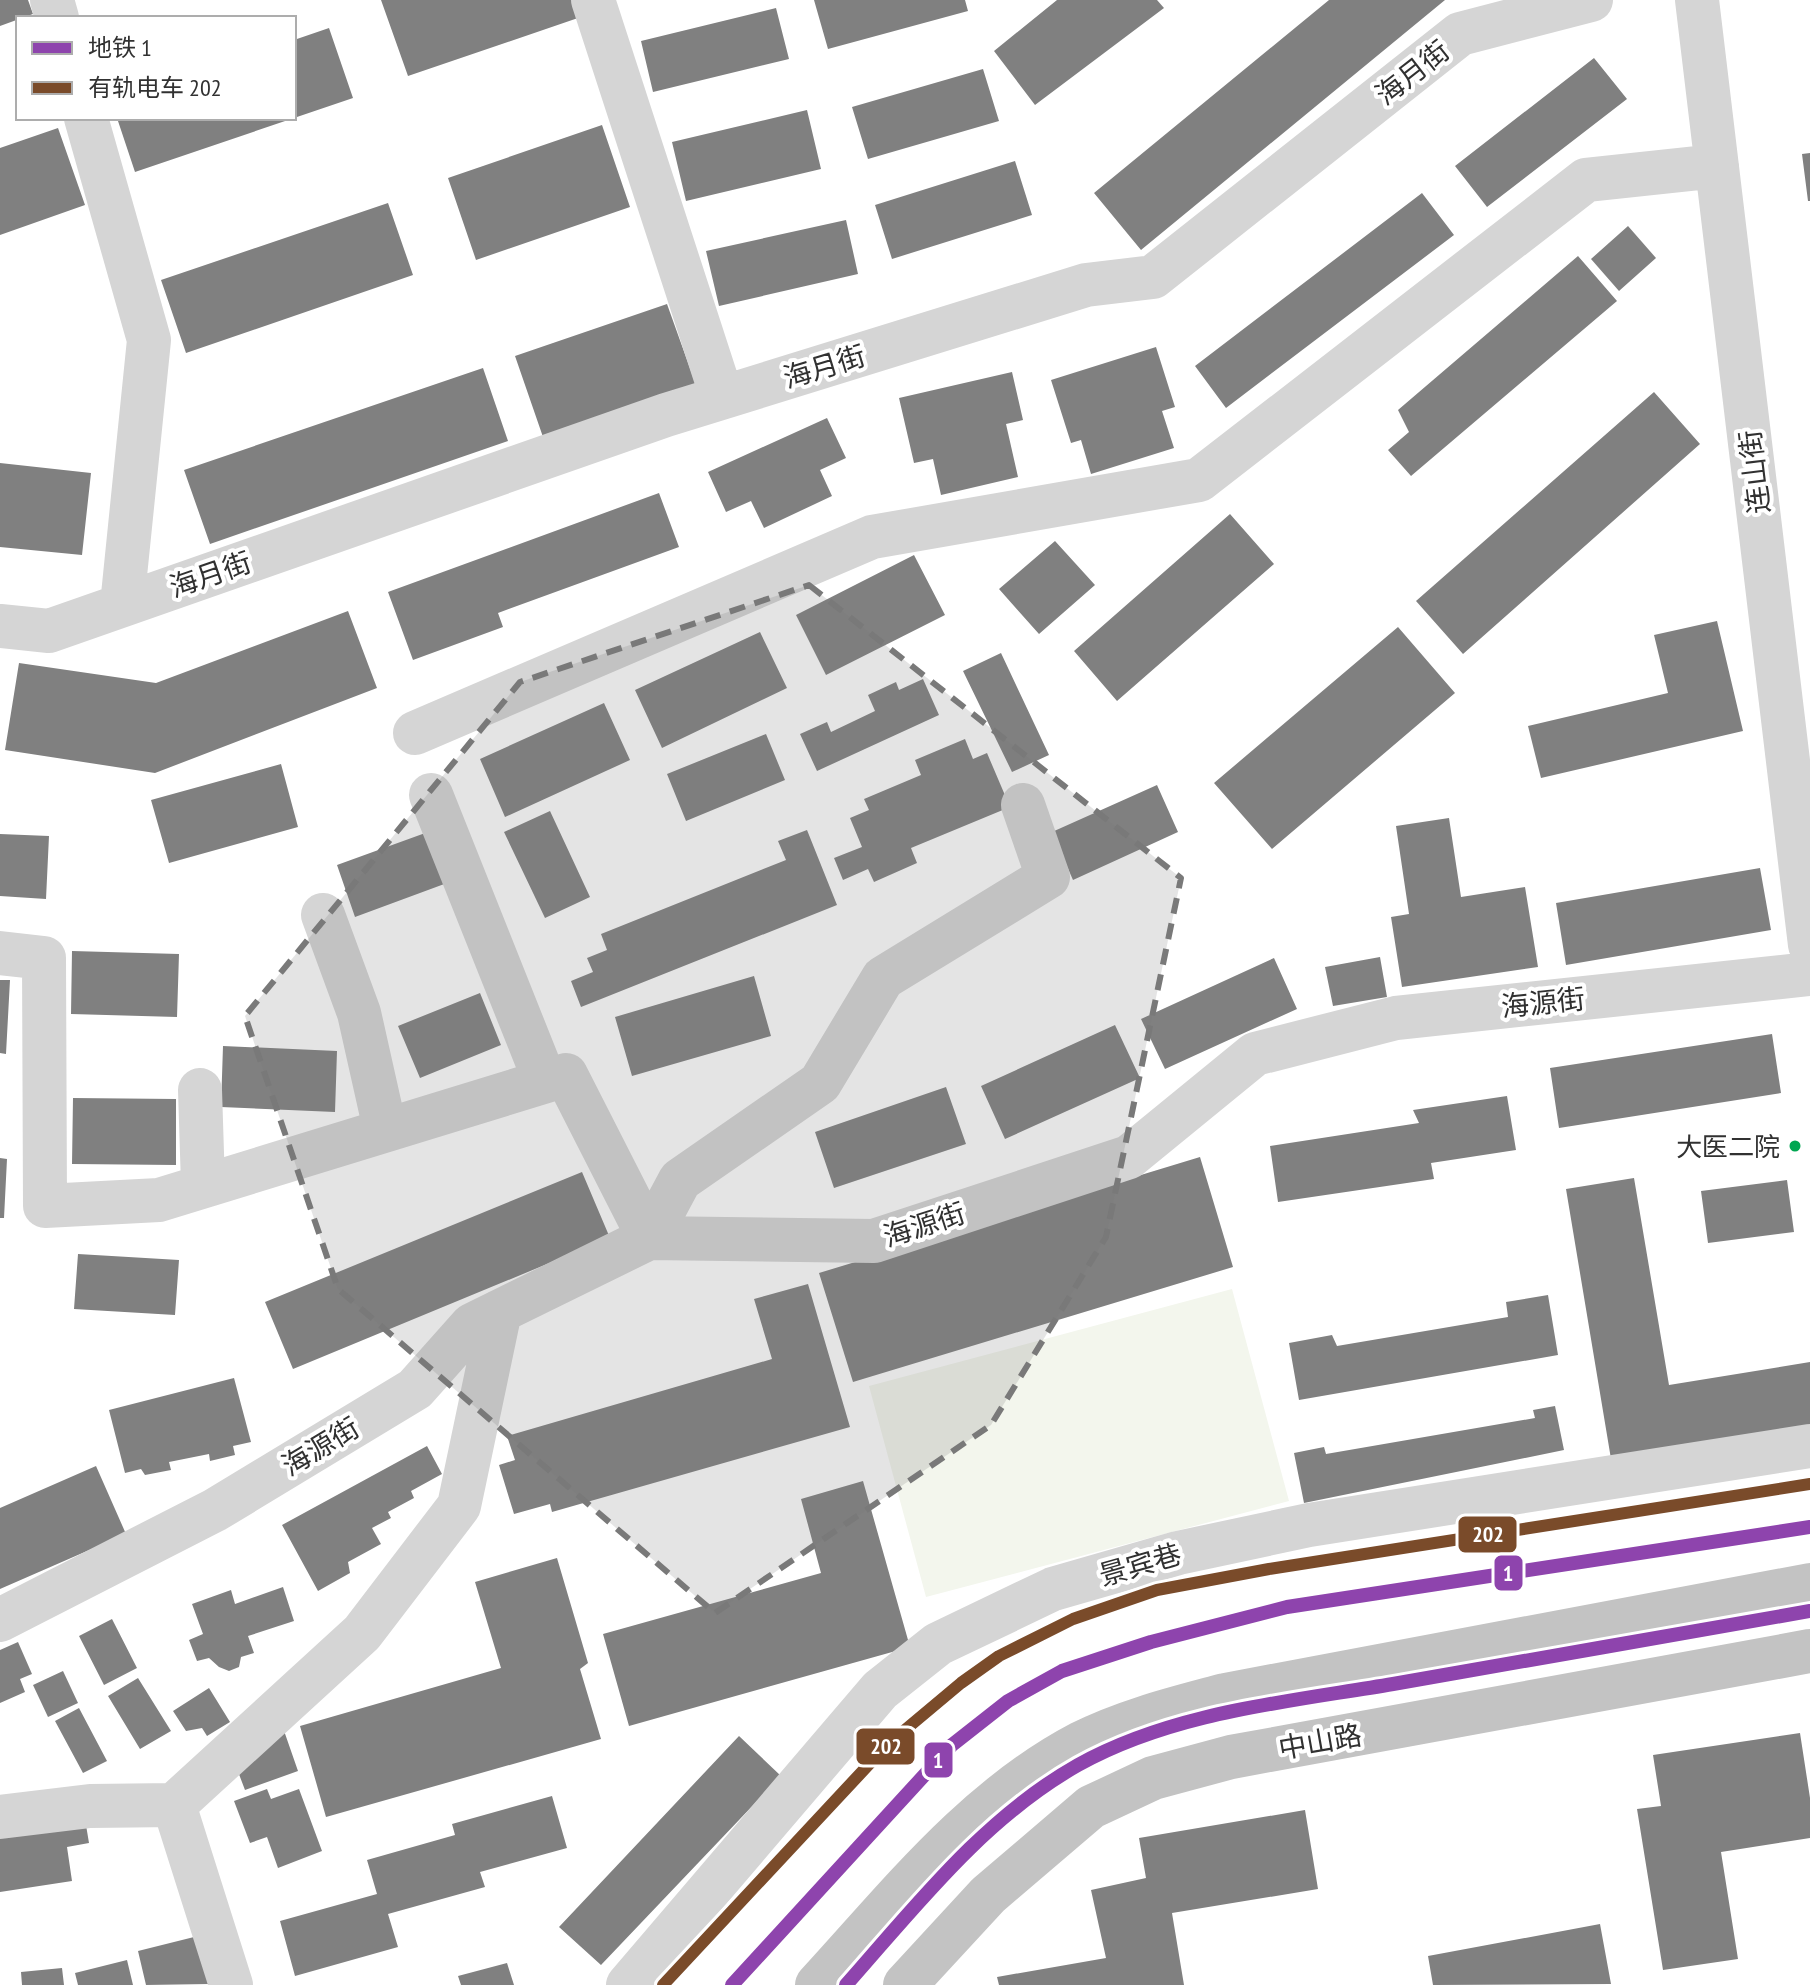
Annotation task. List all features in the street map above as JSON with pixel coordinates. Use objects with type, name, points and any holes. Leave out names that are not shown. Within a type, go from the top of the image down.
[{"type":"highway","points":[[817,1985],[936,1855],[979,1813],[1026,1776],[1082,1743],[1149,1715],[1225,1695],[1810,1585]]},
{"type":"highway","name":"中山路","points":[[905,1985],[988,1895],[1035,1852],[1091,1807],[1153,1778],[1231,1757],[1810,1651]]},
{"type":"street","points":[[593,0],[722,397]]},
{"type":"street","name":"海月街","points":[[0,626],[49,631],[722,397],[1086,285],[1153,277],[1460,34],[1591,0]]},
{"type":"street","name":"连山街","points":[[1697,0],[1810,945]]},
{"type":"street","points":[[87,120],[149,340],[122,605]]},
{"type":"street","points":[[415,733],[872,537],[1199,480],[1586,180],[1717,166]]},
{"type":"street","points":[[431,795],[545,1081]]},
{"type":"street","points":[[649,1238],[680,1180],[820,1083],[883,978],[1048,877],[1023,805]]},
{"type":"street","points":[[323,915],[359,1013],[385,1129]]},
{"type":"street","points":[[0,953],[44,958],[45,1206],[159,1200],[566,1075],[649,1238]]},
{"type":"street","name":"海源街","points":[[0,1620],[215,1510],[415,1389],[472,1325],[649,1238],[874,1241],[1129,1157],[1255,1054],[1396,1018],[1810,974]]},
{"type":"street","points":[[200,1090],[203,1185]]},
{"type":"street","points":[[0,1817],[90,1806],[174,1805],[362,1633],[459,1506],[500,1311]]},
{"type":"street","name":"景宾巷","points":[[628,1985],[880,1690],[938,1644],[1053,1589],[1178,1553],[1309,1525],[1810,1446]]},
{"type":"street","points":[[174,1805],[231,1985]]},
{"type":"highlighted area","points":[[809,585],[1181,878],[1106,1237],[991,1425],[715,1613],[338,1289],[245,1016],[520,682]]},
{"type":"shaded area","points":[[1232,1289],[1289,1501],[926,1597],[869,1386]]},
{"type":"building","points":[[0,0],[28,0],[33,14],[16,16],[16,20],[0,26]]},
{"type":"building","points":[[381,0],[572,0],[578,18],[408,76]]},
{"type":"building","points":[[814,0],[965,0],[968,11],[828,49]]},
{"type":"building","points":[[1057,0],[1157,0],[1164,8],[1035,105],[994,51]]},
{"type":"building","points":[[1329,0],[1445,0],[1141,250],[1094,193]]},
{"type":"building","points":[[776,8],[789,59],[653,92],[641,41]]},
{"type":"building","points":[[329,28],[353,98],[296,117],[296,39]]},
{"type":"building","points":[[1594,58],[1627,99],[1487,207],[1455,166]]},
{"type":"building","points":[[983,69],[999,121],[868,159],[852,107]]},
{"type":"building","points":[[807,110],[821,169],[686,201],[672,142]]},
{"type":"building","points":[[118,120],[288,120],[135,172]]},
{"type":"building","points":[[602,125],[630,207],[476,260],[448,178]]},
{"type":"building","points":[[58,128],[85,205],[0,235],[0,148]]},
{"type":"building","points":[[1810,153],[1810,201],[1808,201],[1802,154]]},
{"type":"building","points":[[1015,161],[1032,215],[892,259],[875,205]]},
{"type":"building","points":[[1422,193],[1454,235],[1226,408],[1195,366]]},
{"type":"building","points":[[388,203],[413,275],[186,353],[161,280]]},
{"type":"building","points":[[846,220],[858,274],[719,306],[706,251]]},
{"type":"building","points":[[1628,226],[1656,258],[1619,291],[1591,259]]},
{"type":"building","points":[[1578,256],[1617,301],[1411,476],[1388,450],[1409,432],[1398,410]]},
{"type":"building","points":[[667,304],[696,385],[543,437],[515,356]]},
{"type":"building","points":[[1156,347],[1175,407],[1162,411],[1174,448],[1091,474],[1081,440],[1071,443],[1051,380]]},
{"type":"building","points":[[483,368],[508,441],[210,544],[184,470]]},
{"type":"building","points":[[1012,372],[1023,420],[1006,424],[1018,477],[941,495],[933,459],[914,463],[899,398]]},
{"type":"building","points":[[1654,392],[1700,444],[1463,654],[1416,601]]},
{"type":"building","points":[[827,418],[846,458],[820,470],[832,496],[764,528],[751,501],[726,512],[708,472]]},
{"type":"building","points":[[0,463],[91,473],[82,555],[0,547]]},
{"type":"building","points":[[659,493],[679,547],[498,613],[503,627],[413,660],[388,592]]},
{"type":"building","points":[[1230,514],[1274,564],[1117,701],[1074,651]]},
{"type":"building","points":[[1055,541],[1095,585],[1039,634],[999,589]]},
{"type":"building","points":[[914,555],[945,615],[826,675],[796,615]]},
{"type":"building","points":[[348,611],[377,688],[155,773],[5,750],[19,663],[156,683]]},
{"type":"building","points":[[1717,621],[1743,731],[1541,778],[1528,726],[1668,693],[1654,635]]},
{"type":"building","points":[[1398,627],[1455,693],[1272,849],[1214,783]]},
{"type":"building","points":[[760,632],[787,688],[662,748],[635,690]]},
{"type":"building","points":[[1001,653],[1049,755],[1012,772],[963,671]]},
{"type":"building","points":[[923,679],[939,715],[817,771],[800,734],[827,722],[831,732],[875,711],[868,695],[896,682],[899,690]]},
{"type":"building","points":[[604,703],[630,760],[505,817],[480,759]]},
{"type":"building","points":[[766,734],[785,780],[686,821],[667,774]]},
{"type":"building","points":[[965,739],[973,759],[987,753],[1010,807],[911,848],[917,863],[874,882],[868,869],[843,880],[834,858],[862,847],[850,818],[869,810],[864,799],[921,775],[915,760]]},
{"type":"building","points":[[281,764],[298,827],[169,863],[151,800]]},
{"type":"building","points":[[1157,785],[1178,832],[1073,880],[1052,832]]},
{"type":"building","points":[[550,811],[590,897],[545,918],[504,832]]},
{"type":"building","points":[[1449,818],[1461,897],[1525,887],[1538,967],[1402,987],[1391,917],[1409,914],[1396,826]]},
{"type":"building","points":[[807,830],[837,905],[581,1007],[571,981],[593,972],[587,958],[607,950],[601,934],[786,860],[778,841]]},
{"type":"building","points":[[428,832],[447,883],[355,917],[337,865]]},
{"type":"building","points":[[0,834],[49,836],[46,899],[0,896]]},
{"type":"building","points":[[1760,868],[1771,930],[1566,965],[1556,903]]},
{"type":"building","points":[[72,951],[179,954],[177,1017],[71,1014]]},
{"type":"building","points":[[1380,957],[1387,997],[1333,1006],[1325,967]]},
{"type":"building","points":[[1274,958],[1297,1009],[1165,1069],[1141,1019]]},
{"type":"building","points":[[754,976],[771,1036],[632,1076],[615,1017]]},
{"type":"building","points":[[0,980],[10,980],[6,1054],[0,1053]]},
{"type":"building","points":[[480,993],[501,1045],[420,1078],[398,1026]]},
{"type":"building","points":[[1115,1025],[1140,1078],[1005,1139],[981,1086]]},
{"type":"building","points":[[1772,1034],[1781,1093],[1559,1128],[1550,1068]]},
{"type":"building","points":[[223,1046],[337,1051],[335,1112],[221,1107]]},
{"type":"building","points":[[946,1087],[966,1144],[834,1188],[815,1132]]},
{"type":"building","points":[[1507,1096],[1516,1150],[1431,1163],[1434,1179],[1278,1202],[1270,1146],[1419,1123],[1413,1110]]},
{"type":"building","points":[[73,1098],[176,1099],[176,1165],[72,1164]]},
{"type":"building","points":[[1200,1157],[1233,1267],[853,1382],[819,1273]]},
{"type":"building","points":[[0,1158],[7,1159],[4,1218],[0,1218]]},
{"type":"building","points":[[582,1172],[610,1238],[293,1369],[265,1302]]},
{"type":"building","points":[[1634,1178],[1669,1385],[1810,1362],[1810,1426],[1611,1459],[1566,1189]]},
{"type":"building","points":[[1787,1180],[1794,1232],[1708,1243],[1701,1191]]},
{"type":"building","points":[[78,1254],[179,1260],[175,1315],[74,1309]]},
{"type":"building","points":[[808,1284],[850,1427],[552,1512],[550,1504],[514,1514],[499,1465],[515,1460],[507,1436],[772,1359],[754,1299]]},
{"type":"building","points":[[1548,1295],[1558,1355],[1299,1400],[1289,1343],[1332,1335],[1337,1346],[1508,1317],[1506,1302]]},
{"type":"building","points":[[234,1378],[251,1442],[233,1446],[235,1455],[210,1461],[209,1454],[169,1462],[171,1470],[145,1475],[141,1469],[125,1473],[109,1410]]},
{"type":"building","points":[[1555,1406],[1564,1450],[1304,1503],[1294,1453],[1324,1447],[1326,1454],[1535,1418],[1533,1410]]},
{"type":"building","points":[[427,1446],[442,1474],[411,1491],[414,1498],[388,1512],[391,1518],[372,1528],[381,1544],[348,1562],[350,1573],[318,1591],[282,1525]]},
{"type":"building","points":[[96,1466],[126,1534],[0,1589],[0,1508]]},
{"type":"building","points":[[863,1481],[910,1647],[629,1726],[603,1634],[821,1573],[801,1499]]},
{"type":"building","points":[[557,1558],[588,1663],[580,1669],[601,1739],[326,1817],[300,1726],[501,1668],[475,1582]]},
{"type":"building","points":[[283,1587],[294,1621],[248,1636],[254,1653],[241,1657],[239,1667],[229,1671],[209,1658],[197,1661],[189,1640],[203,1634],[192,1604],[231,1590],[235,1604]]},
{"type":"building","points":[[112,1619],[137,1668],[104,1685],[79,1636]]},
{"type":"building","points":[[18,1642],[32,1674],[20,1679],[25,1692],[0,1703],[0,1650]]},
{"type":"building","points":[[63,1671],[78,1703],[48,1717],[33,1685]]},
{"type":"building","points":[[138,1678],[171,1731],[140,1749],[108,1696]]},
{"type":"building","points":[[209,1688],[230,1722],[207,1736],[202,1728],[186,1731],[173,1711]]},
{"type":"building","points":[[79,1708],[107,1761],[83,1773],[55,1721]]},
{"type":"building","points":[[282,1725],[298,1771],[245,1790],[237,1769]]},
{"type":"building","points":[[1800,1733],[1810,1798],[1810,1838],[1721,1852],[1738,1959],[1663,1970],[1637,1809],[1661,1806],[1653,1755]]},
{"type":"building","points":[[739,1736],[781,1776],[601,1965],[559,1927]]},
{"type":"building","points":[[267,1789],[271,1799],[299,1789],[322,1851],[278,1868],[267,1837],[250,1843],[234,1801]]},
{"type":"building","points":[[552,1796],[567,1848],[480,1872],[485,1887],[388,1914],[398,1947],[295,1976],[280,1921],[377,1894],[367,1860],[455,1835],[452,1824]]},
{"type":"building","points":[[1305,1810],[1318,1889],[1172,1913],[1184,1985],[999,1985],[997,1977],[1106,1958],[1091,1890],[1146,1878],[1139,1838]]},
{"type":"building","points":[[85,1819],[89,1843],[67,1847],[72,1881],[0,1892],[0,1832]]},
{"type":"building","points":[[1600,1924],[1611,1984],[1433,1985],[1428,1956]]},
{"type":"building","points":[[198,1936],[210,1984],[146,1985],[138,1951]]},
{"type":"building","points":[[127,1960],[133,1985],[78,1985],[75,1973]]},
{"type":"building","points":[[507,1963],[514,1985],[461,1985],[458,1976]]},
{"type":"building","points":[[62,1968],[64,1985],[22,1985],[21,1972]]},
{"type":"metro line","name":"1","points":[[732,1985],[952,1745],[1008,1701],[1062,1671],[1151,1642],[1287,1607],[1810,1527]]},
{"type":"metro line","name":"1","points":[[846,1985],[925,1895],[982,1837],[1044,1786],[1114,1747],[1231,1711],[1810,1611]]},
{"type":"tram line","name":"202","points":[[663,1985],[887,1745],[961,1683],[999,1656],[1073,1619],[1157,1590],[1269,1569],[1810,1484]]},
{"type":"place","name":"大医二院","points":[[1795,1146]]}]
